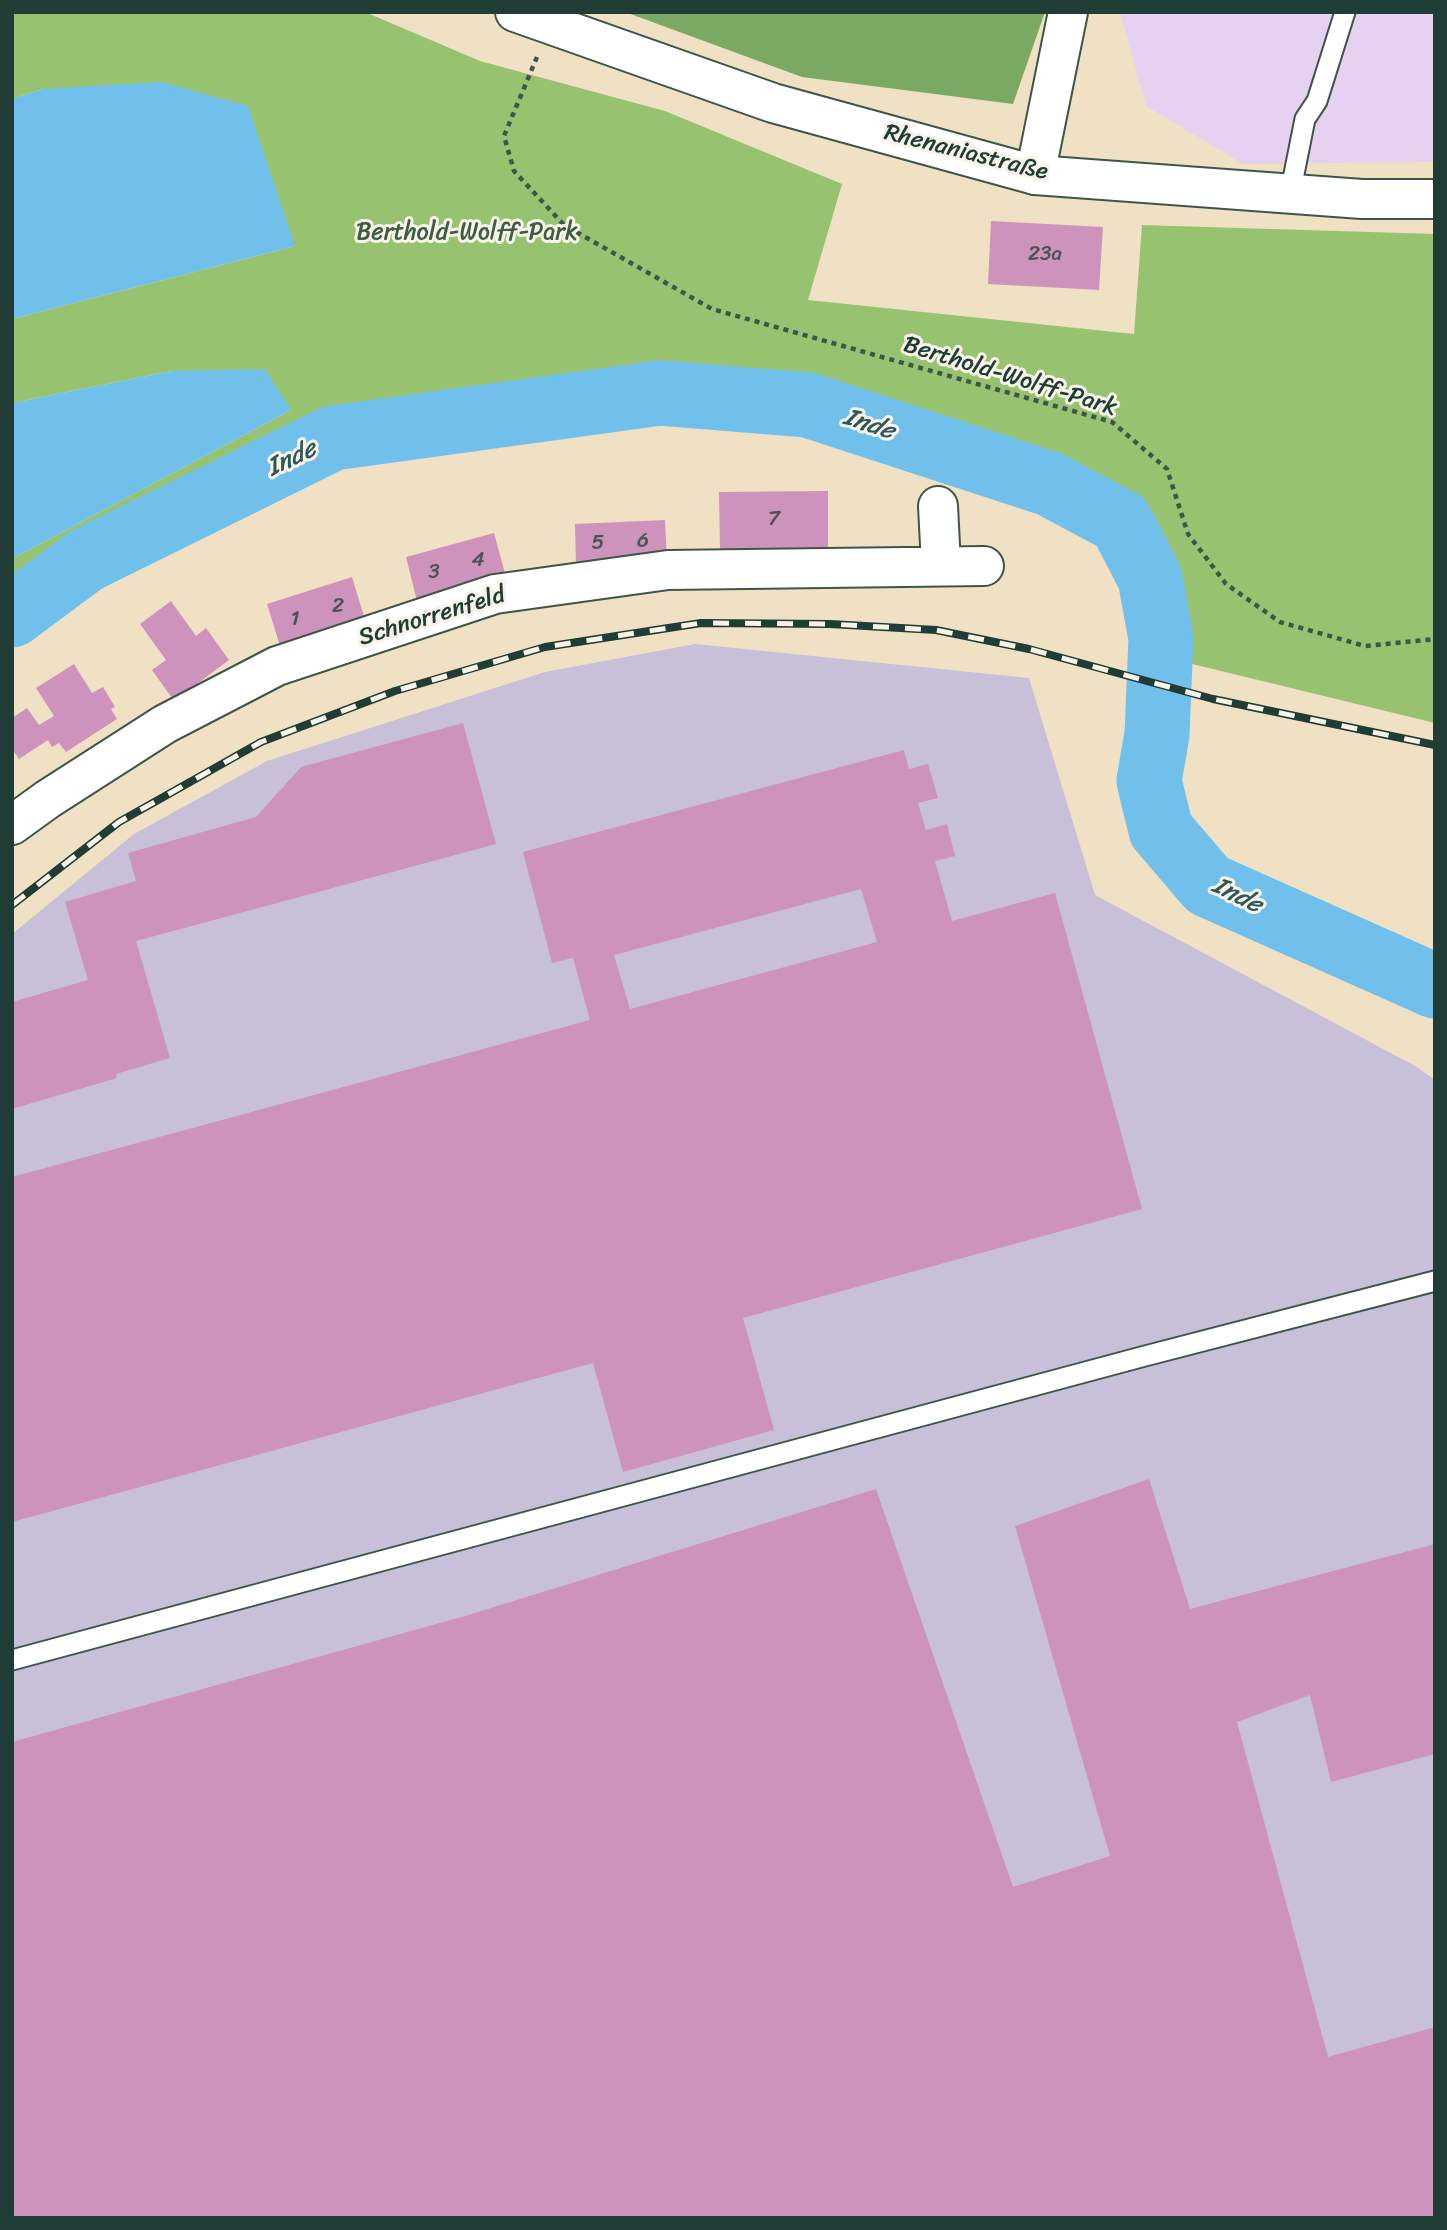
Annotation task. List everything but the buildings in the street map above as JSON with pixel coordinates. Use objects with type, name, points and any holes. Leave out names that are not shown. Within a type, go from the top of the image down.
[{"type":"street","points":[[1035,175],[1068,12]]},
{"type":"street","name":"Rhenaniastraße","points":[[533,18],[773,103],[1035,175],[1362,199],[1435,199]]},
{"type":"street","points":[[937,506],[941,565]]},
{"type":"street","name":"Schnorrenfeld","points":[[12,825],[165,724],[277,666],[495,594],[668,570],[984,566]]},
{"type":"lane","points":[[1290,194],[1305,118],[1317,101],[1345,12]]},
{"type":"lane","points":[[12,1660],[1145,1356],[1435,1281]]},
{"type":"path","name":"Berthold-Wolff-Park","points":[[533,18],[520,105],[504,136],[514,171],[564,225],[712,309],[1112,422],[1167,469],[1188,534],[1226,584],[1280,622],[1366,646],[1435,639]]},
{"type":"shaded area","points":[[1120,12],[1435,12],[1435,162],[1243,164],[1146,106]]},
{"type":"shaded area","points":[[695,644],[1029,678],[1095,895],[1415,1066],[1435,1080],[1435,2218],[12,2218],[12,934],[134,834],[267,761],[545,672]]},
{"type":"green space","name":"Berthold-Wolff-Park","points":[[12,12],[365,12],[480,61],[665,111],[842,184],[808,300],[1134,334],[1142,225],[1435,234],[1435,723],[1188,663],[1154,543],[1110,490],[871,396],[746,379],[594,386],[339,423],[247,460],[109,532],[12,597],[12,559],[291,410],[172,371],[12,403],[12,319],[295,246],[43,89],[12,99]]},
{"type":"green space","points":[[625,12],[1045,12],[1013,104],[802,77]]},
{"type":"water","points":[[161,82],[248,106],[295,246],[12,319],[12,99],[43,89]]},
{"type":"water","points":[[265,369],[291,410],[12,559],[12,403],[172,371]]},
{"type":"waterway","name":"Inde","points":[[12,615],[86,560],[333,438],[660,393],[808,405],[1050,484],[1121,522],[1150,578],[1161,638],[1157,734],[1149,781],[1161,830],[1208,885],[1435,986]]},
{"type":"railway","points":[[12,905],[119,822],[261,742],[395,691],[545,647],[701,623],[830,624],[936,630],[1029,649],[1213,699],[1435,745]]}]
